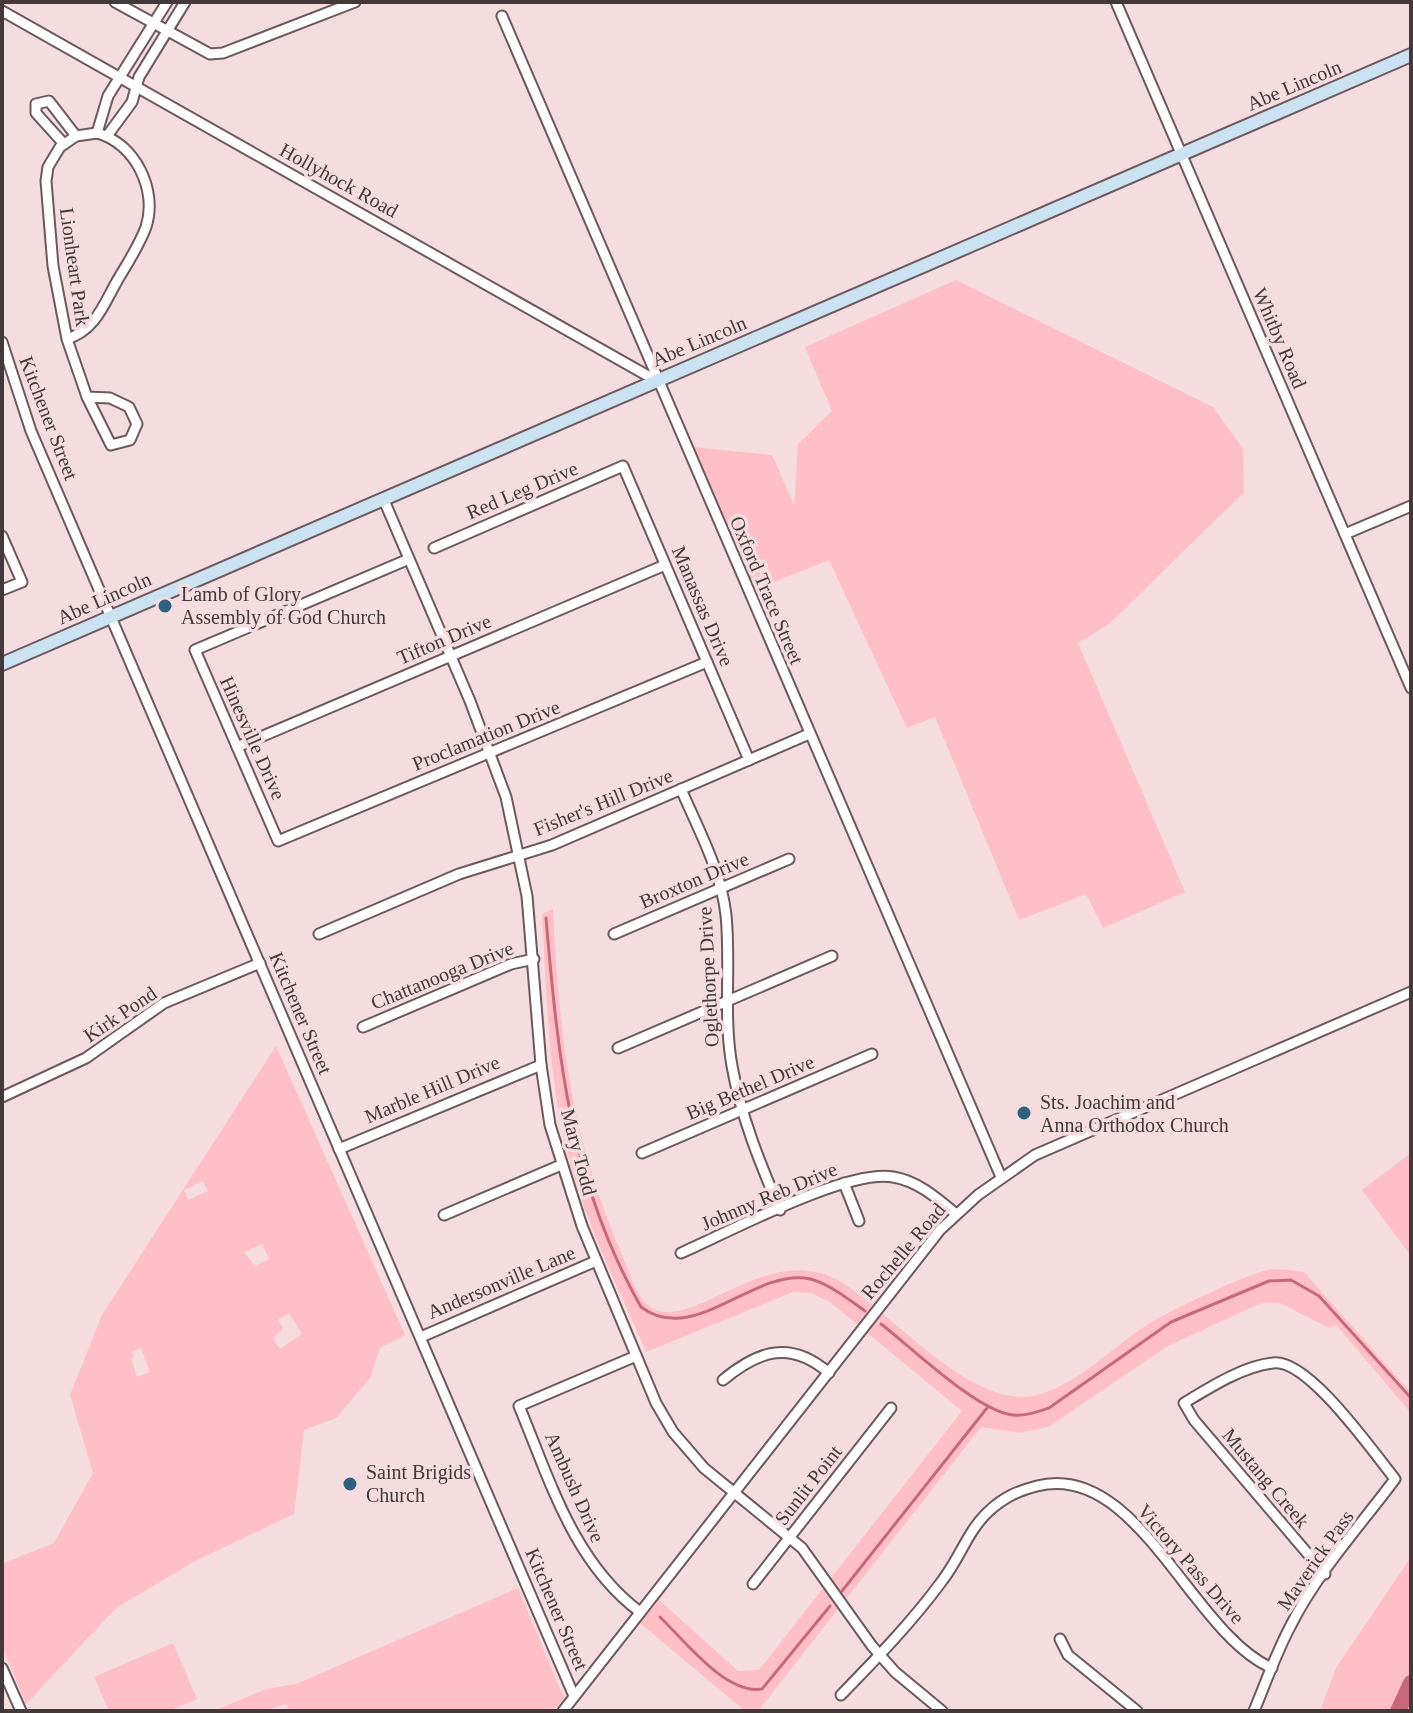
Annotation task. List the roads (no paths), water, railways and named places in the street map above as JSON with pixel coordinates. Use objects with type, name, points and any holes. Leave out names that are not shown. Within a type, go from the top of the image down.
[{"type":"street","points":[[115,2],[200,51],[223,53],[355,2]]},
{"type":"street","points":[[102,134],[108,96],[167,2]]},
{"type":"street","points":[[102,134],[132,102],[139,77],[185,2]]},
{"type":"street","name":"Whitby Road","points":[[1116,2],[1411,688]]},
{"type":"street","name":"Hollyhock Road","points":[[2,11],[657,381]]},
{"type":"street","name":"Oxford Trace Street","points":[[502,16],[1001,1177]]},
{"type":"street","name":"Abe Lincoln","points":[[2,664],[1411,55]]},
{"type":"street","points":[[64,144],[36,113],[36,104],[49,101],[76,136]]},
{"type":"street","points":[[104,111],[118,118]]},
{"type":"street","points":[[47,125],[60,115]]},
{"type":"street","points":[[67,339],[93,324],[147,224],[148,204],[140,168],[122,145],[102,134]]},
{"type":"street","name":"Lionheart Park","points":[[87,397],[110,398],[129,407],[137,424],[130,440],[111,445],[87,397],[67,339],[53,266],[46,181],[48,167],[64,144],[76,136],[102,134]]},
{"type":"street","name":"Kitchener Street","points":[[2,342],[31,431],[574,1696]]},
{"type":"street","name":"Red Leg Drive","points":[[434,548],[623,466]]},
{"type":"street","name":"Manassas Drive","points":[[623,466],[749,760]]},
{"type":"street","name":"Mary Todd","points":[[383,498],[491,753],[519,854],[534,959],[541,1065],[561,1165],[596,1261],[636,1356],[673,1432],[704,1468],[790,1536],[880,1655],[942,1711]]},
{"type":"street","points":[[1345,534],[1411,506]]},
{"type":"street","points":[[2,536],[22,582],[2,590]]},
{"type":"street","name":"Hinesville Drive","points":[[278,841],[195,650],[409,559]]},
{"type":"street","name":"Tifton Drive","points":[[237,747],[665,565]]},
{"type":"street","name":"Proclamation Drive","points":[[278,841],[707,662]]},
{"type":"street","name":"Fisher's Hill Drive","points":[[319,934],[459,874],[552,845],[809,734]]},
{"type":"street","name":"Oglethorpe Drive","points":[[681,789],[720,888],[727,942],[726,1003],[732,1066],[741,1110],[780,1210]]},
{"type":"street","name":"Broxton Drive","points":[[614,934],[789,859]]},
{"type":"street","points":[[618,1048],[832,956]]},
{"type":"street","name":"Chattanooga Drive","points":[[363,1027],[511,964],[534,959]]},
{"type":"street","name":"Kirk Pond","points":[[2,1097],[86,1058],[164,1003],[260,963]]},
{"type":"street","name":"Rochelle Road","points":[[563,1711],[733,1492],[956,1214],[1001,1177],[1035,1155],[1411,992]]},
{"type":"street","name":"Big Bethel Drive","points":[[642,1153],[872,1054]]},
{"type":"street","name":"Marble Hill Drive","points":[[339,1149],[541,1065]]},
{"type":"street","points":[[444,1215],[561,1165]]},
{"type":"street","name":"Johnny Reb Drive","points":[[681,1253],[844,1183],[871,1176],[897,1177],[920,1186],[956,1214]]},
{"type":"street","points":[[844,1183],[859,1221]]},
{"type":"street","name":"Andersonville Lane","points":[[421,1337],[596,1261]]},
{"type":"street","points":[[723,1380],[737,1369],[784,1351],[802,1353],[829,1373]]},
{"type":"street","name":"Ambush Drive","points":[[636,1356],[519,1406],[581,1550],[605,1582],[640,1612]]},
{"type":"street","name":"Mustang Creek","points":[[1325,1574],[1194,1420],[1184,1403],[1259,1367],[1275,1362],[1287,1364],[1313,1381],[1395,1479]]},
{"type":"street","name":"Sunlit Point","points":[[753,1584],[891,1408]]},
{"type":"street","name":"Maverick Pass","points":[[1254,1711],[1291,1625],[1395,1479]]},
{"type":"street","name":"Victory Pass Drive","points":[[841,1695],[943,1581],[985,1514],[1007,1496],[1021,1490],[1060,1484],[1095,1493],[1121,1510],[1233,1641],[1258,1662],[1272,1668]]},
{"type":"street","points":[[1060,1639],[1068,1655],[1137,1711]]},
{"type":"street","points":[[2,1668],[21,1711]]},
{"type":"waterway","points":[[546,918],[556,1020],[571,1118],[598,1213],[641,1307],[661,1317],[681,1318],[722,1305],[763,1285],[784,1279],[805,1278],[829,1287],[865,1311]]},
{"type":"waterway","points":[[881,1324],[982,1403],[999,1411],[1022,1415],[1049,1408],[1171,1322],[1269,1281],[1291,1280],[1319,1296],[1411,1398]]},
{"type":"waterway","points":[[842,1591],[987,1408]]},
{"type":"waterway","points":[[660,1617],[720,1675],[748,1689],[762,1689],[830,1606]]},
{"type":"waterway","points":[[1398,1711],[1411,1683]]},
{"type":"place","name":"Lamb of Glory Assembly of God Church","points":[[165,606]]},
{"type":"place","name":"Sts. Joachim and Anna Orthodox Church","points":[[1024,1113]]},
{"type":"place","name":"Saint Brigids Church","points":[[350,1484]]}]
